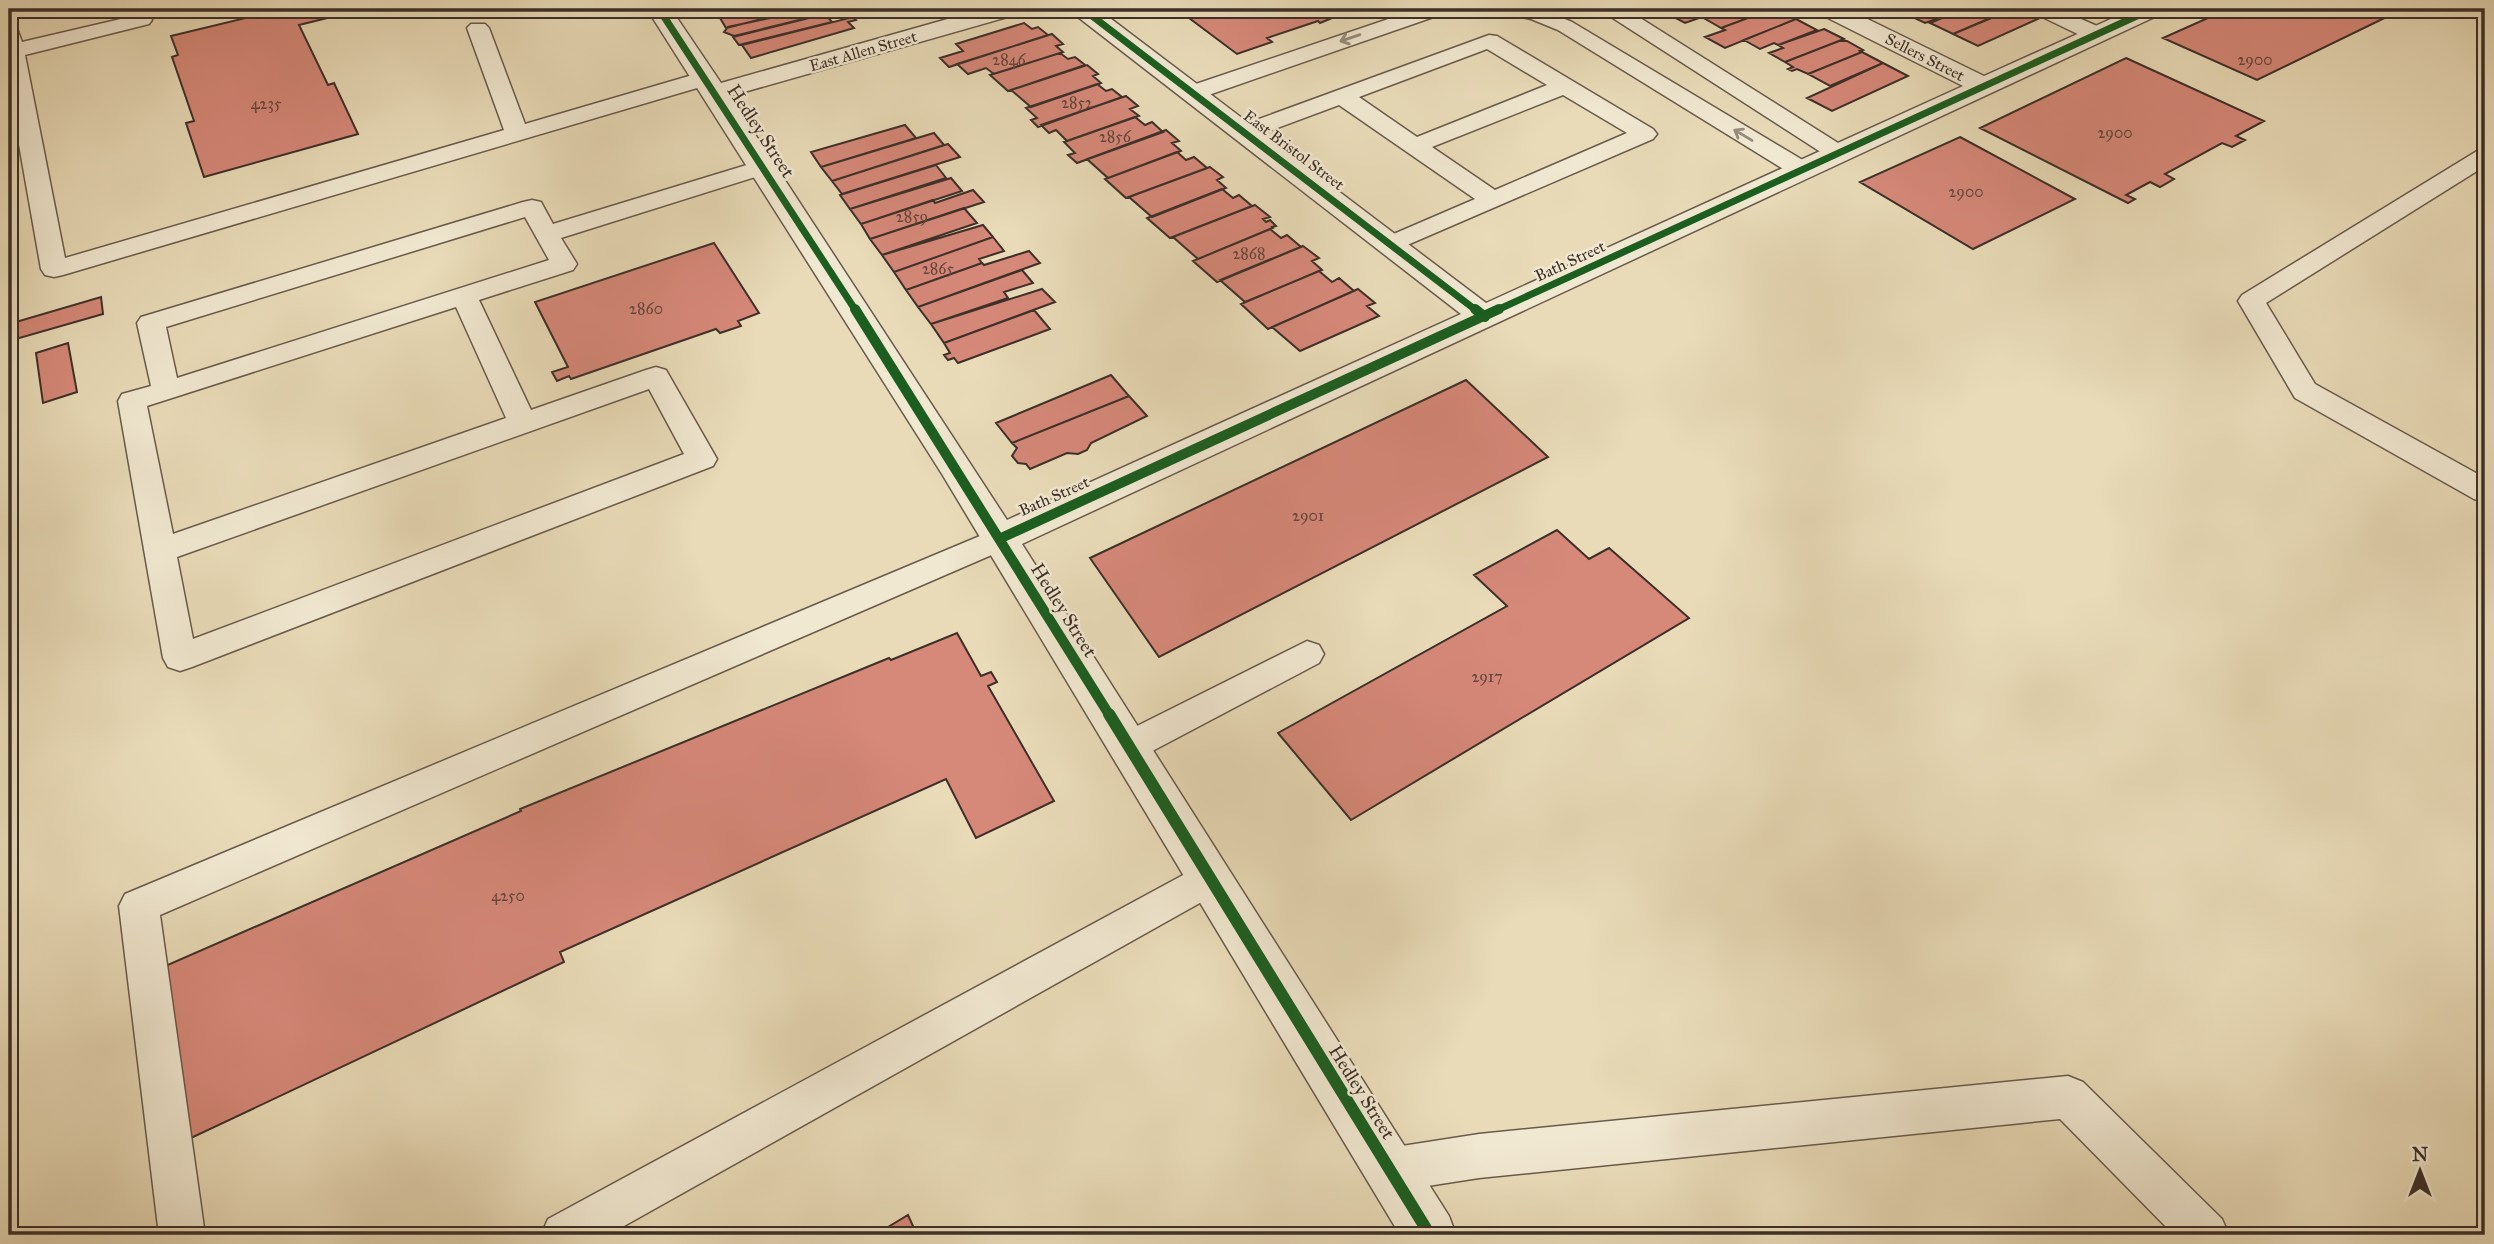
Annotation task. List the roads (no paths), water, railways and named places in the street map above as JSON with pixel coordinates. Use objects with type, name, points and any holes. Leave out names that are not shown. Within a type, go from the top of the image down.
[{"type":"street","name":"Hedley Street","points":[[659,9],[711,85],[999,538],[1430,1235]]},
{"type":"street","name":"East Allen Street","points":[[711,85],[1010,9]]},
{"type":"street","name":"East Bristol Street","points":[[1083,9],[1485,317]]},
{"type":"street","name":"Sellers Street","points":[[1829,9],[1983,86]]},
{"type":"street","name":"Bath Street","points":[[999,538],[2152,9]]},
{"type":"lane","points":[[1192,93],[1438,9]]},
{"type":"lane","points":[[1509,9],[1536,14],[1565,26],[1801,170]]},
{"type":"lane","points":[[1612,9],[1838,153]]},
{"type":"lane","points":[[2041,9],[2096,34]]},
{"type":"lane","points":[[142,20],[11,41],[54,269],[517,133],[711,85]]},
{"type":"lane","points":[[478,28],[517,133]]},
{"type":"lane","points":[[1245,132],[1489,41],[1645,134],[1391,244]]},
{"type":"lane","points":[[1415,146],[1564,86]]},
{"type":"lane","points":[[1342,96],[1493,200]]},
{"type":"lane","points":[[2485,156],[2250,301],[2305,391],[2485,491]]},
{"type":"lane","points":[[546,234],[763,167]]},
{"type":"lane","points":[[160,551],[656,376],[702,459],[180,657],[160,551],[132,401],[166,391],[564,264],[533,207],[151,323],[166,391]]},
{"type":"lane","points":[[464,296],[523,423]]},
{"type":"lane","points":[[182,1235],[139,906],[999,538]]},
{"type":"lane","points":[[1128,747],[1307,654]]},
{"type":"lane","points":[[564,1235],[1209,878]]},
{"type":"lane","points":[[1389,1170],[1479,1156],[2068,1097],[2206,1235]]}]
